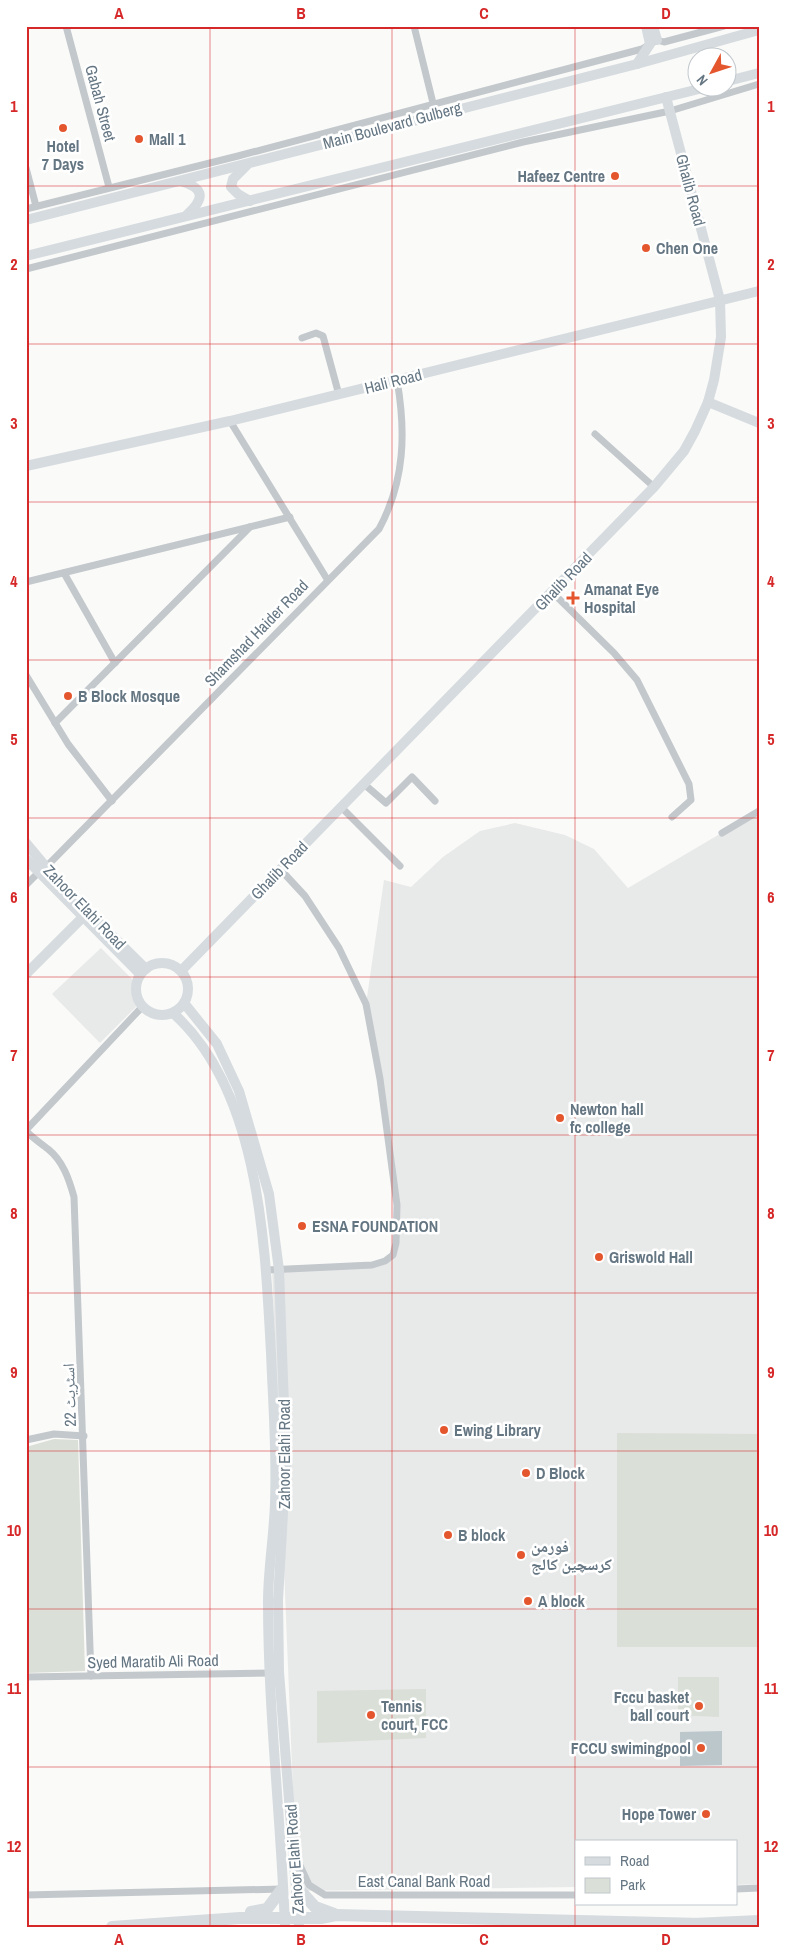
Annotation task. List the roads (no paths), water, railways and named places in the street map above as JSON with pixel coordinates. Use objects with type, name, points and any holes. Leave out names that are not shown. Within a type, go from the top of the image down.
[{"type":"highway","points":[[297,1887],[315,1907],[336,1915]]},
{"type":"highway","points":[[240,1918],[248,1912],[267,1909],[282,1889]]},
{"type":"highway","points":[[112,1927],[240,1918],[299,1923],[336,1915],[702,1924]]},
{"type":"highway","points":[[656,1927],[759,1922]]},
{"type":"main road","points":[[646,26],[654,42]]},
{"type":"main road","points":[[637,64],[654,42],[653,26]]},
{"type":"main road","name":"Main Boulevard Gulberg","points":[[26,220],[637,64],[759,30]]},
{"type":"main road","points":[[738,78],[759,73]]},
{"type":"main road","points":[[26,256],[688,92]]},
{"type":"main road","name":"Ghalib Road","points":[[181,971],[654,487],[684,451],[708,402],[719,358],[720,300],[666,97]]},
{"type":"main road","points":[[249,163],[233,179],[231,187],[238,194],[250,200]]},
{"type":"main road","points":[[180,181],[192,185],[200,197],[198,205],[186,216]]},
{"type":"main road","name":"Hali Road","points":[[26,466],[339,395],[759,291]]},
{"type":"main road","points":[[708,402],[759,423]]},
{"type":"main road","name":"Zahoor Elahi Road","points":[[26,843],[42,870]]},
{"type":"main road","name":"Zahoor Elahi Road","points":[[26,859],[42,870],[143,972]]},
{"type":"main road","points":[[26,974],[85,915]]},
{"type":"main road","points":[[160,963],[168,964],[181,971],[188,986],[184,1003],[173,1013],[157,1014],[143,1006],[136,991],[143,972],[160,963]]},
{"type":"main road","name":"Zahoor Elahi Road","points":[[184,1003],[217,1044],[239,1091],[270,1194],[279,1270],[286,1461],[274,1673],[284,1922]]},
{"type":"main road","name":"Zahoor Elahi Road","points":[[173,1013],[199,1040],[212,1060],[230,1098],[248,1154],[261,1213],[267,1270],[276,1458],[274,1531],[268,1599],[274,1673],[295,1855],[299,1923]]},
{"type":"street","name":"Gabah Street","points":[[66,26],[109,188]]},
{"type":"street","points":[[414,26],[433,103]]},
{"type":"street","points":[[26,209],[284,144],[642,49],[654,42],[664,42],[724,26]]},
{"type":"street","points":[[26,269],[523,142],[670,111],[759,84]]},
{"type":"street","points":[[26,168],[36,206]]},
{"type":"street","points":[[302,338],[320,333],[323,336],[339,395]]},
{"type":"street","name":"Shamshad Haider Road","points":[[26,885],[112,801],[379,529],[389,510],[399,478],[404,444],[398,380]]},
{"type":"street","points":[[230,421],[328,579]]},
{"type":"street","points":[[596,434],[654,487]]},
{"type":"street","points":[[26,582],[290,517]]},
{"type":"street","points":[[55,723],[250,527]]},
{"type":"street","points":[[64,573],[115,663]]},
{"type":"street","points":[[552,592],[614,654],[636,680],[689,784],[692,800],[672,817]]},
{"type":"street","points":[[26,675],[68,744],[112,801]]},
{"type":"street","points":[[364,784],[386,803],[412,777],[435,801]]},
{"type":"street","points":[[341,807],[400,866]]},
{"type":"street","points":[[722,833],[759,811]]},
{"type":"street","points":[[267,1270],[372,1265],[386,1260],[393,1255],[396,1243],[397,1205],[380,1079],[366,1004],[339,948],[305,896],[280,869]]},
{"type":"street","points":[[26,1130],[143,1006]]},
{"type":"street","name":"اسٹریٹ 22","points":[[26,1130],[49,1149],[61,1163],[69,1179],[74,1197],[84,1436],[91,1676]]},
{"type":"street","points":[[26,1440],[54,1434],[84,1436]]},
{"type":"street","name":"Syed Maratib Ali Road","points":[[26,1677],[274,1673]]},
{"type":"street","name":"East Canal Bank Road","points":[[295,1855],[308,1885],[325,1896],[575,1895]]},
{"type":"street","points":[[738,1889],[759,1888]]},
{"type":"street","points":[[26,1895],[282,1889]]},
{"type":"place","name":"Hotel 7 Days","points":[[63,128]]},
{"type":"place","name":"Mall 1","points":[[139,139]]},
{"type":"place","name":"Hafeez Centre","points":[[615,176]]},
{"type":"place","name":"Chen One","points":[[646,248]]},
{"type":"place","name":"Amanat Eye Hospital","points":[[573,598]]},
{"type":"place","name":"B Block Mosque","points":[[68,696]]},
{"type":"place","name":"Newton hall fc college","points":[[560,1118]]},
{"type":"place","name":"ESNA FOUNDATION","points":[[302,1226]]},
{"type":"place","name":"Griswold Hall","points":[[599,1257]]},
{"type":"place","name":"Ewing Library","points":[[444,1430]]},
{"type":"place","name":"D Block","points":[[526,1473]]},
{"type":"place","name":"B block","points":[[448,1535]]},
{"type":"place","name":"فورمن کرسچین کالج","points":[[521,1555]]},
{"type":"place","name":"A block","points":[[528,1601]]},
{"type":"place","name":"Fccu basket ball court","points":[[699,1706]]},
{"type":"place","name":"Tennis court, FCC","points":[[371,1715]]},
{"type":"place","name":"FCCU swimingpool","points":[[701,1748]]},
{"type":"place","name":"Hope Tower","points":[[706,1814]]}]
